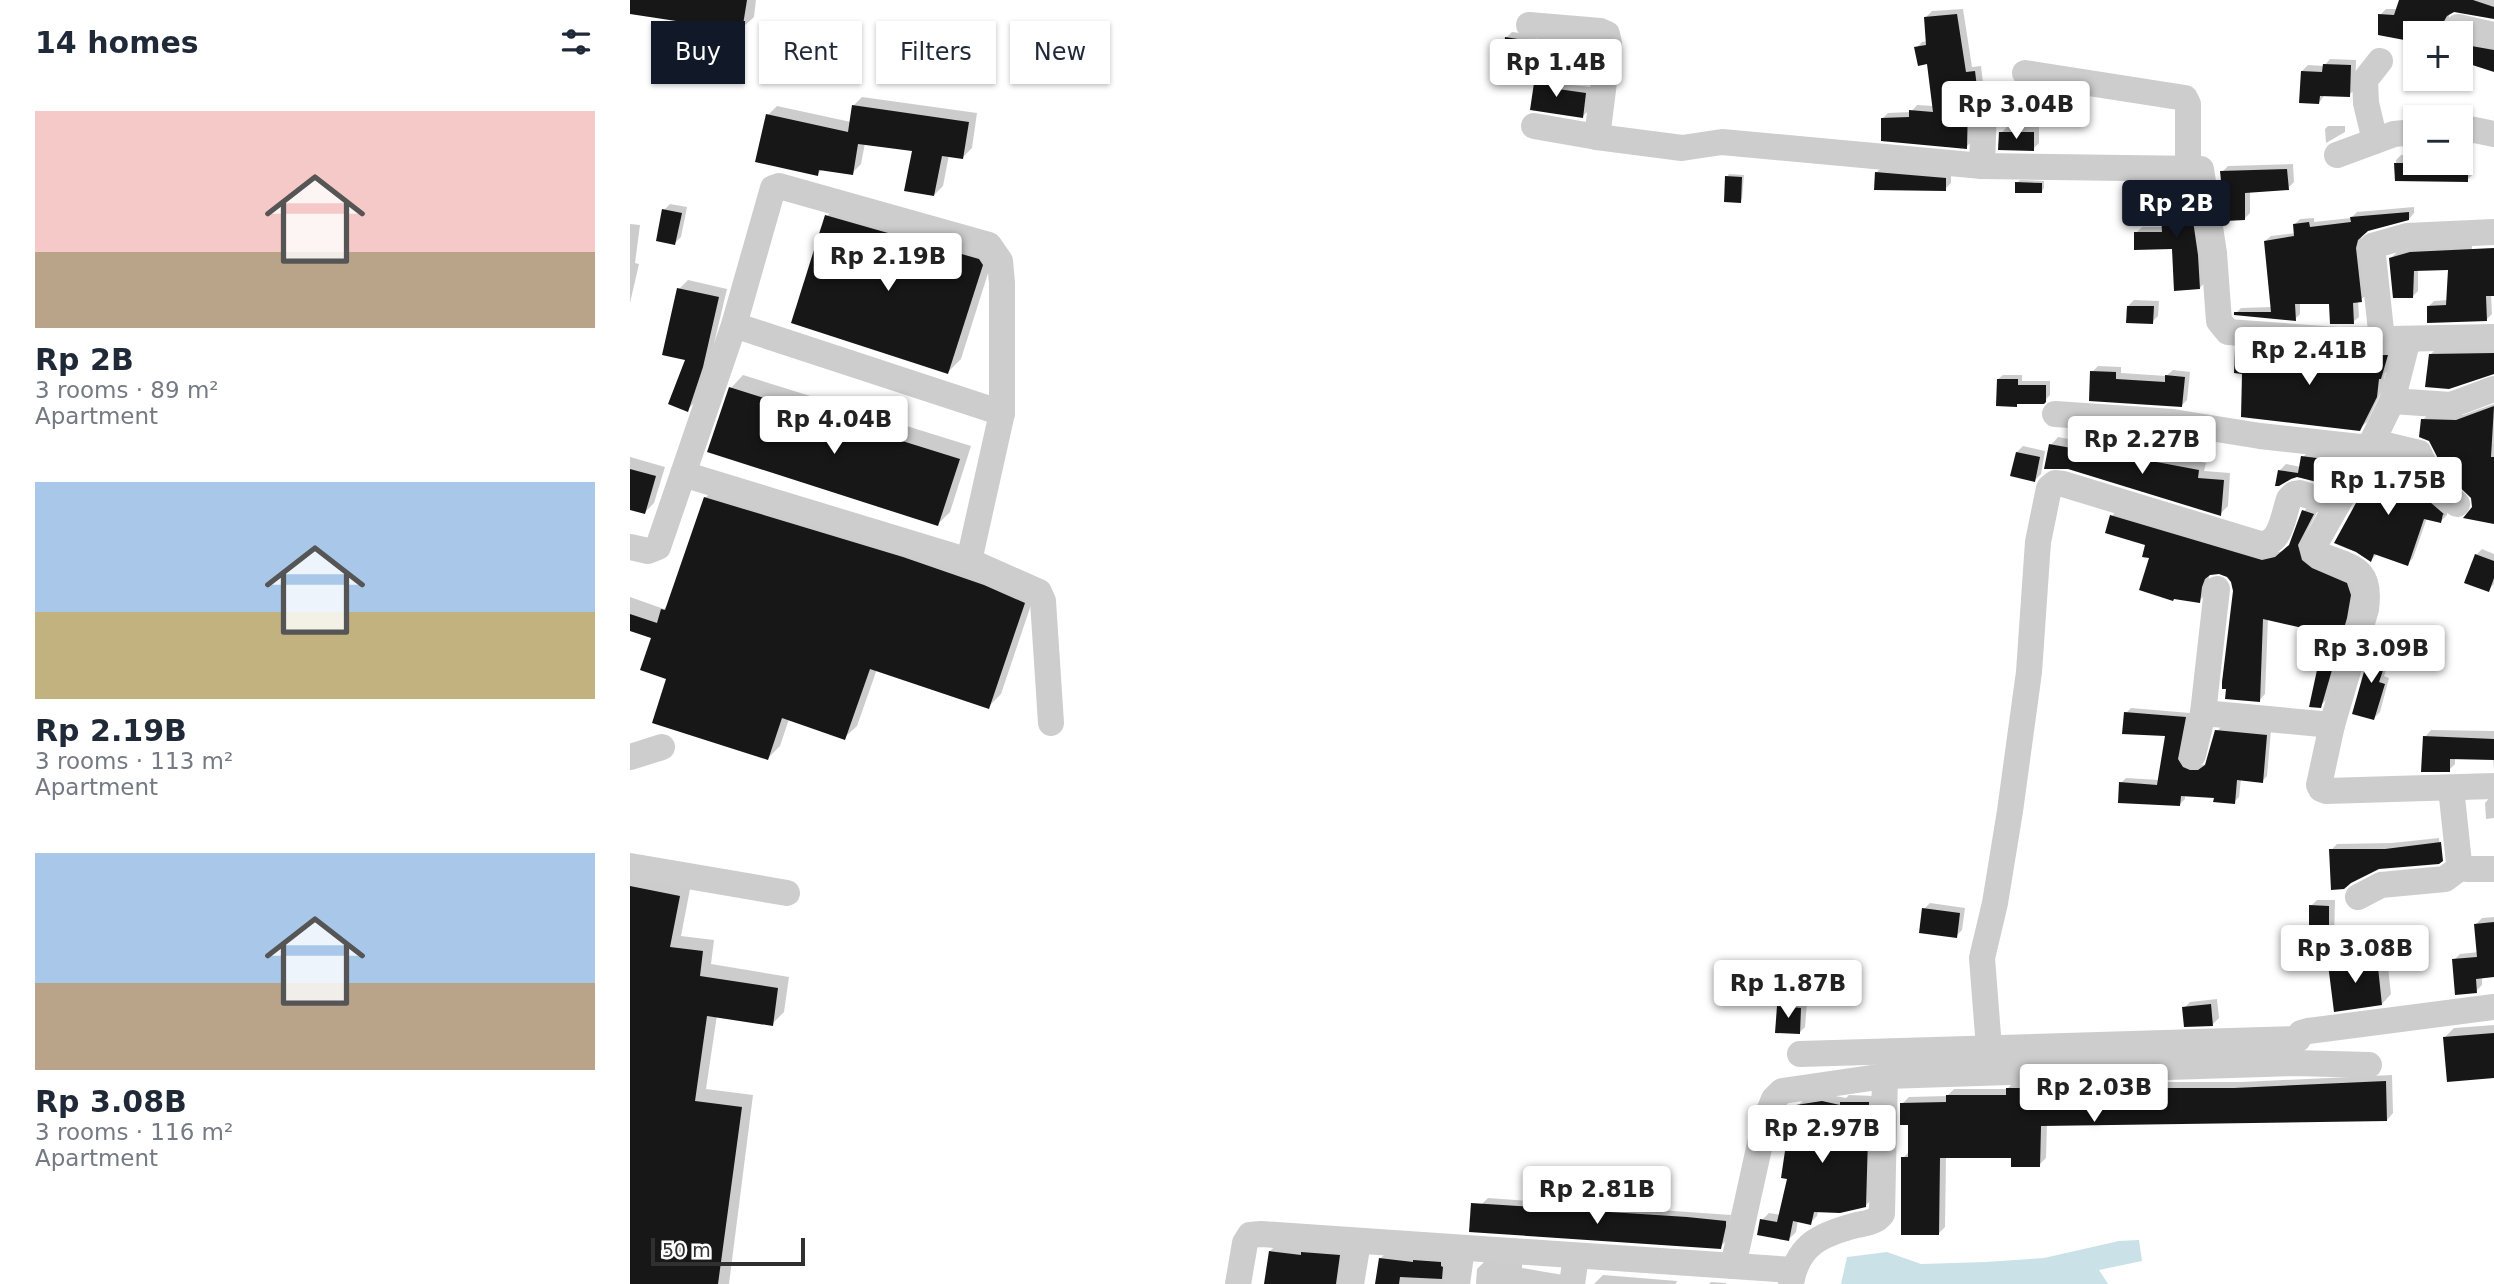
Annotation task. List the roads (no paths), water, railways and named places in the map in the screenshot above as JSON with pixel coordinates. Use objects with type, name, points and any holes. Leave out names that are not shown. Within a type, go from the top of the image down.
[{"type":"street","points":[[1529,25],[1600,31],[1606,34],[1609,43],[1597,137]]},
{"type":"street","points":[[2473,30],[2494,35]]},
{"type":"street","points":[[2375,141],[2366,103],[2365,80],[2380,61]]},
{"type":"street","points":[[2025,73],[2185,98],[2188,104],[2188,168]]},
{"type":"street","points":[[1982,166],[1984,105]]},
{"type":"street","points":[[1534,126],[1682,148],[1722,142],[1982,166],[2202,169],[2214,253],[2219,321],[2224,329],[2273,335],[2395,339],[2494,337]]},
{"type":"street","points":[[2473,130],[2494,134]]},
{"type":"street","points":[[2337,155],[2403,133]]},
{"type":"street","points":[[630,548],[648,551],[658,547],[734,325],[773,188],[779,186],[989,245],[1000,261],[1002,413],[969,561]]},
{"type":"street","points":[[2494,232],[2407,236],[2372,246],[2395,339],[2392,401],[2371,445],[2314,546],[2314,550],[2357,570],[2365,578],[2368,591],[2366,609],[2332,725],[2319,785],[2321,789],[2494,786]]},
{"type":"street","points":[[734,325],[1002,413]]},
{"type":"street","points":[[2392,401],[2452,405],[2494,389]]},
{"type":"street","points":[[2055,414],[2173,422],[2286,440],[2371,445],[2419,453],[2433,484],[2457,505]]},
{"type":"street","points":[[683,474],[969,561],[1039,592],[1043,601],[1051,723]]},
{"type":"street","points":[[1989,1048],[1982,957],[1995,903],[2010,811],[2029,672],[2038,542],[2049,488],[2055,483],[2063,484],[2259,544],[2268,544],[2275,540],[2289,499],[2294,494],[2300,493],[2337,505]]},
{"type":"street","points":[[2193,755],[2203,713],[2217,589]]},
{"type":"street","points":[[2203,713],[2332,725]]},
{"type":"street","points":[[630,757],[662,747]]},
{"type":"street","points":[[2452,788],[2461,867]]},
{"type":"street","points":[[630,866],[787,892]]},
{"type":"street","points":[[2358,897],[2381,885],[2445,879],[2461,867],[2494,869]]},
{"type":"street","points":[[2296,1051],[2301,1033],[2308,1031],[2494,1007]]},
{"type":"street","points":[[1800,1054],[1989,1048],[2296,1051],[2369,1065]]},
{"type":"street","points":[[1733,1266],[1765,1121],[1774,1099],[1782,1091],[1885,1076],[2296,1051]]},
{"type":"street","points":[[1238,1284],[1245,1243],[1250,1236],[1261,1234],[1576,1256],[1688,1274],[1733,1266],[1792,1277],[1810,1243],[1828,1232],[1874,1221],[1882,1214],[1885,1076]]},
{"type":"street","points":[[1351,1284],[1358,1242]]},
{"type":"street","points":[[1457,1284],[1462,1248]]},
{"type":"street","points":[[1572,1284],[1576,1256]]},
{"type":"water","points":[[2139,1240],[2142,1261],[2099,1270],[2108,1284],[1841,1284],[1847,1257],[1887,1252],[1921,1264],[1985,1262],[2044,1258],[2119,1241]]}]
